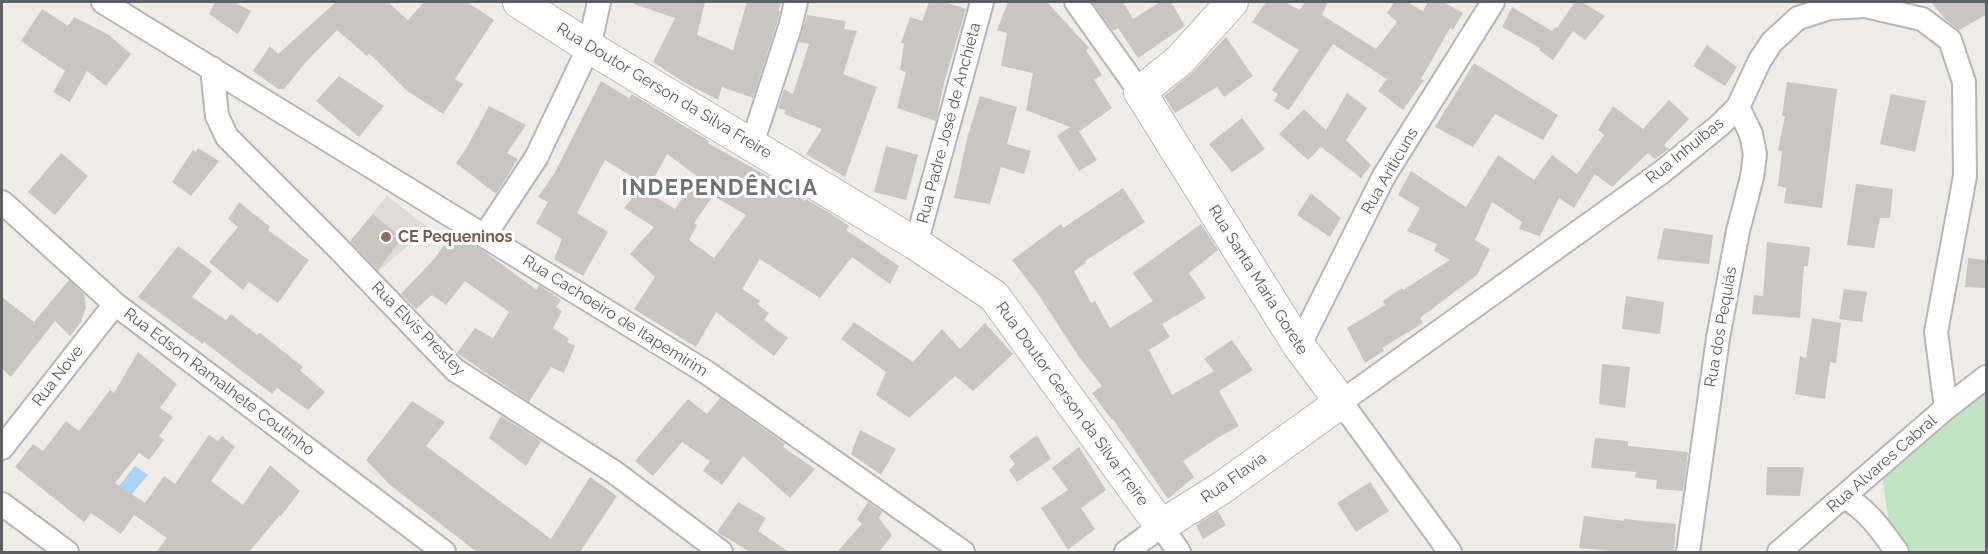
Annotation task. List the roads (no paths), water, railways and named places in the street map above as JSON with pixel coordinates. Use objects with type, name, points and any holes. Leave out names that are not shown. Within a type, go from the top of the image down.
[{"type":"street","name":"Rua Cachoeiro de Itapemirim","points":[[103,2],[706,372],[963,552]]},
{"type":"street","name":"Rua Doutor Gerson da Silva Freire","points":[[519,2],[589,47],[916,244],[994,296],[1161,526]]},
{"type":"street","points":[[485,235],[536,158],[589,47],[599,2]]},
{"type":"street","points":[[752,144],[796,2]]},
{"type":"street","name":"Rua Padre José de Anchieta","points":[[916,244],[982,2]]},
{"type":"street","name":"Rua Santa Maria Gorete","points":[[1076,2],[1140,92],[1299,346],[1450,552]]},
{"type":"street","points":[[1140,92],[1180,60],[1232,2]]},
{"type":"street","name":"Rua Ariticuns","points":[[1299,346],[1384,176],[1493,2]]},
{"type":"street","name":"Rua Inhuibas","points":[[1341,402],[1662,172],[1720,125],[1738,107],[1760,60],[1797,10],[1866,6],[1922,19],[1950,40],[1964,82],[1965,176],[1936,332],[1946,408]]},
{"type":"street","name":"Rua Elvis Presley","points":[[212,68],[218,116],[227,137],[455,370],[614,472],[720,552]]},
{"type":"street","name":"Rua dos Pequiás","points":[[1688,552],[1718,338],[1755,154],[1751,134],[1738,107]]},
{"type":"street","name":"Rua Edson Ramalhete Coutinho","points":[[2,202],[115,304],[444,552]]},
{"type":"street","name":"Rua Nove","points":[[2,448],[115,304]]},
{"type":"street","name":"Rua Alvares Cabral","points":[[1779,552],[1946,408],[1986,377]]},
{"type":"street","name":"Rua Flavia","points":[[1126,552],[1341,402]]},
{"type":"street","points":[[1844,497],[1852,501],[1878,525],[1897,552]]},
{"type":"street","points":[[2,504],[67,552]]},
{"type":"street","points":[[1161,526],[1179,552]]},
{"type":"water","points":[[135,466],[148,475],[131,495],[119,486]]},
{"type":"place","name":"CE Pequeninos","points":[[386,237]]},
{"type":"district","name":"INDEPENDÊNCIA","points":[[720,188]]}]
